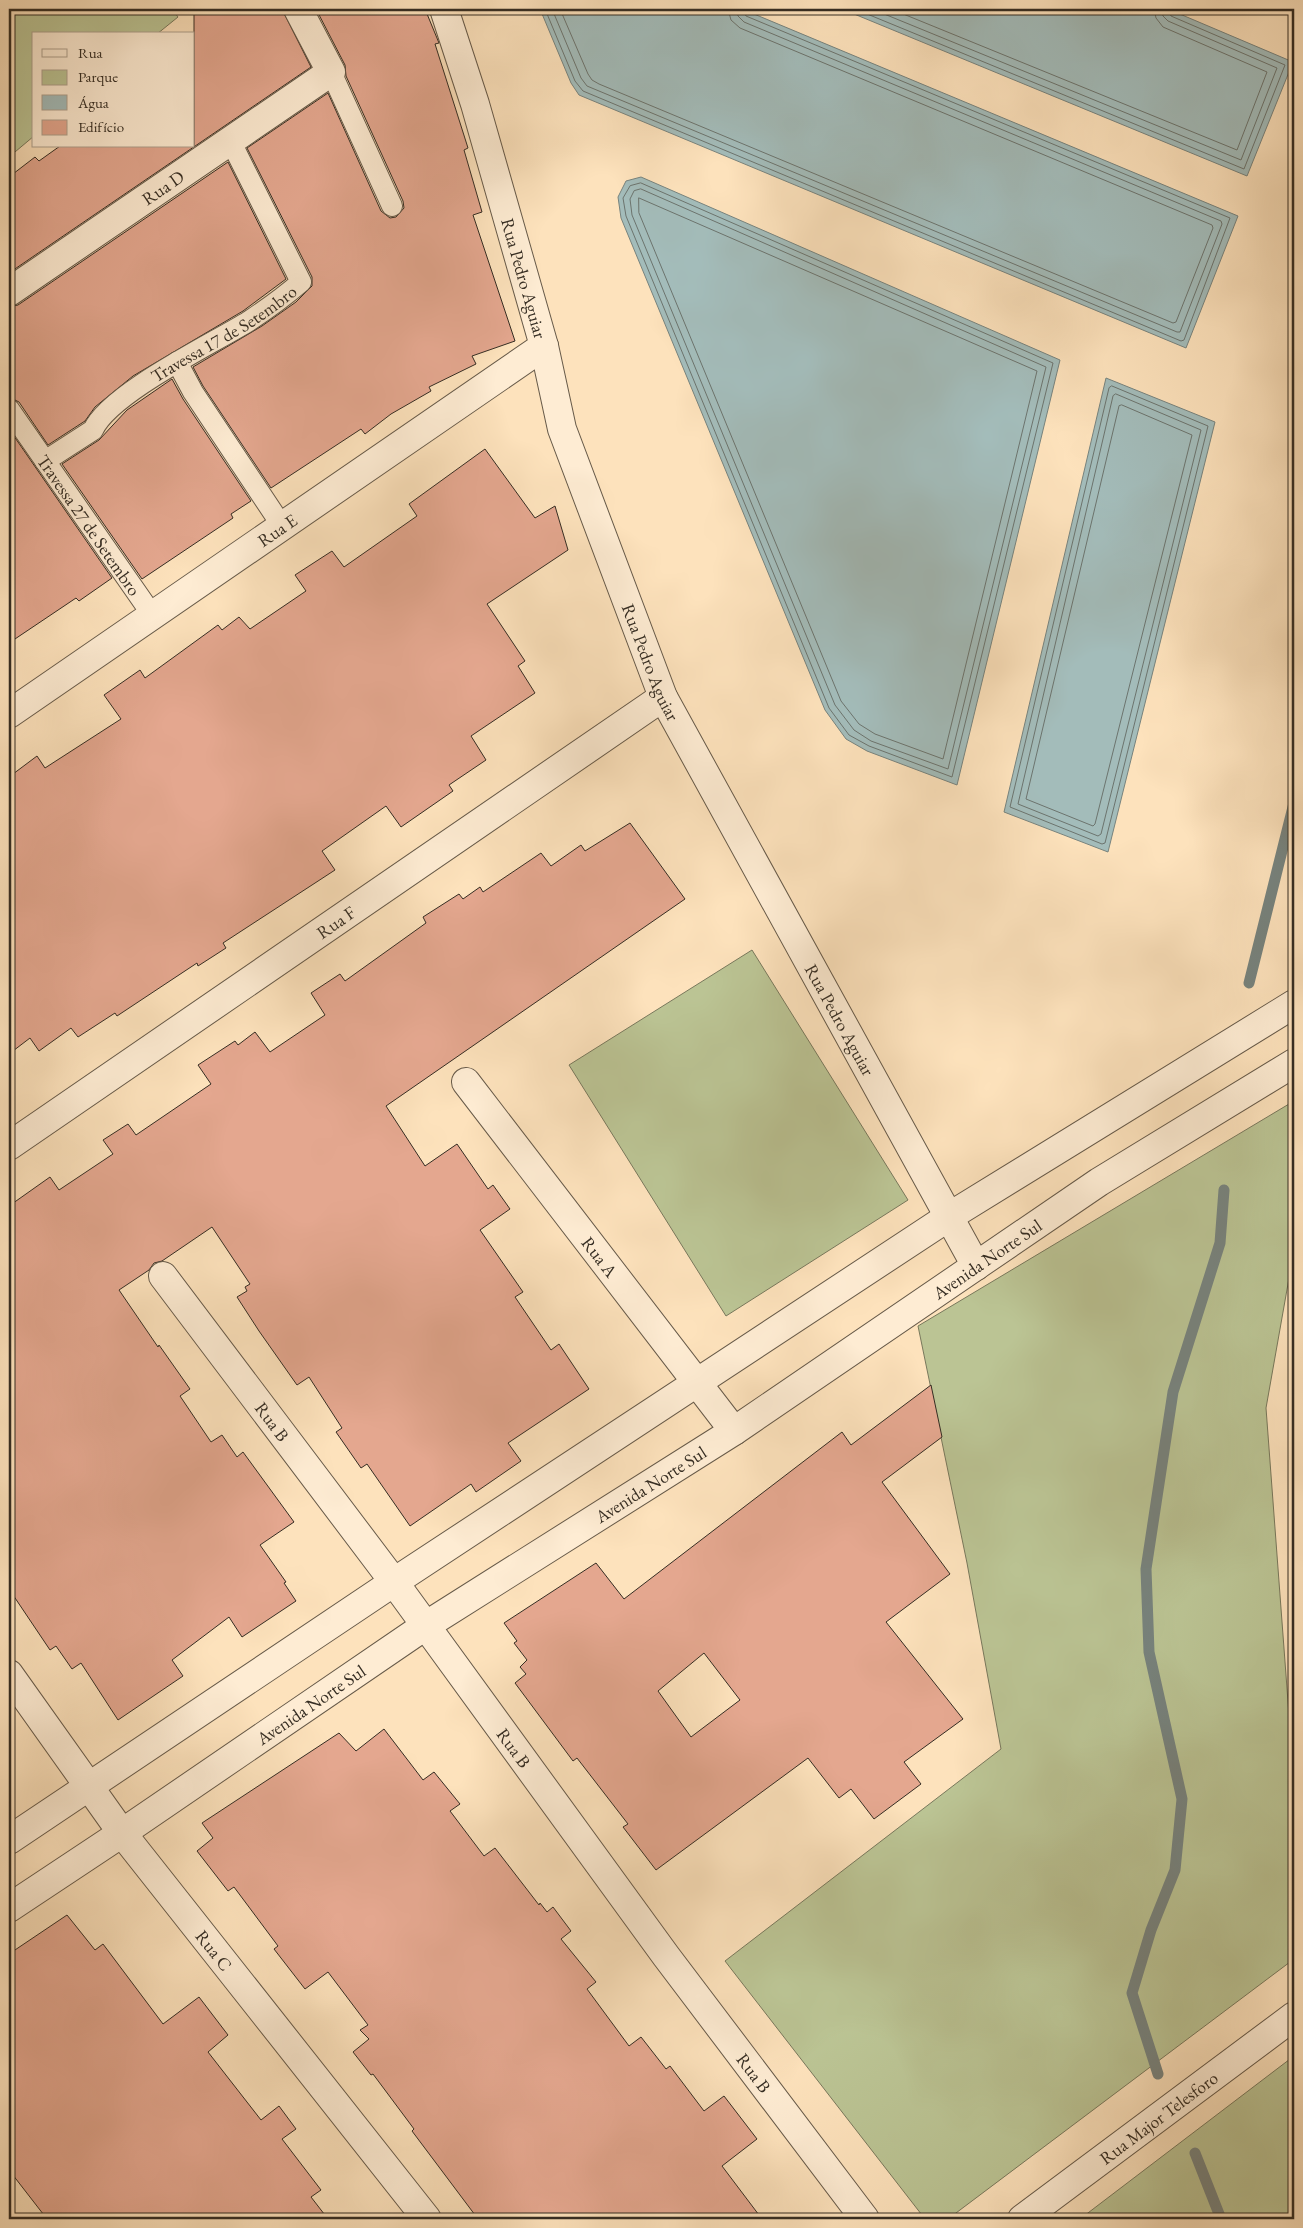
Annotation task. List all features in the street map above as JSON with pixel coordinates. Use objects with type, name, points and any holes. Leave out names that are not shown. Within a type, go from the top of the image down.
[{"type":"street","points":[[298,9],[331,72]]},
{"type":"street","name":"Rua Pedro Aguiar","points":[[444,9],[475,104],[544,346],[562,429],[663,697],[976,1266]]},
{"type":"street","name":"Rua D","points":[[9,292],[331,72]]},
{"type":"street","name":"Rua E","points":[[9,714],[544,346]]},
{"type":"street","name":"Rua F","points":[[9,1146],[663,697]]},
{"type":"street","points":[[9,1840],[394,1582],[950,1216],[1294,1004]]},
{"type":"street","name":"Avenida Norte Sul","points":[[9,1908],[122,1834],[425,1626],[734,1431],[1099,1182],[1294,1063]]},
{"type":"street","name":"Rua A","points":[[466,1082],[734,1431]]},
{"type":"street","name":"Rua B","points":[[163,1276],[394,1582],[666,1956],[866,2219]]},
{"type":"street","name":"Rua C","points":[[9,1674],[122,1834],[427,2219]]},
{"type":"street","name":"Rua Major Telesforo","points":[[1022,2219],[1294,2016]]},
{"type":"lane","points":[[331,72],[392,206]]},
{"type":"lane","name":"Travessa 17 de Setembro","points":[[45,461],[93,430],[97,422],[114,405],[177,362],[248,321],[302,282],[230,140]]},
{"type":"lane","points":[[177,362],[193,392],[282,526]]},
{"type":"lane","name":"Travessa 27 de Setembro","points":[[9,410],[153,616]]},
{"type":"green space","points":[[9,9],[172,9],[178,17],[159,32],[32,32],[32,138],[9,157]]},
{"type":"green space","points":[[752,950],[908,1200],[726,1316],[569,1065]]},
{"type":"green space","points":[[1294,1101],[1294,1250],[1266,1408],[1294,1782],[1294,1959],[948,2219],[925,2219],[725,1961],[1001,1749],[967,1563],[918,1326]]},
{"type":"green space","points":[[1294,2056],[1294,2219],[1080,2219]]},
{"type":"water","points":[[540,9],[742,9],[1238,216],[1186,348],[579,95],[571,83]]},
{"type":"water","points":[[842,9],[1168,9],[1293,62],[1247,176]]},
{"type":"water","points":[[641,177],[1060,360],[957,785],[867,751],[846,739],[825,710],[621,218],[618,197],[626,181]]},
{"type":"water","points":[[1106,378],[1215,422],[1108,852],[1004,812]]},
{"type":"building","points":[[194,9],[282,9],[311,67],[195,146]]},
{"type":"building","points":[[316,9],[425,9],[439,43],[435,44],[468,148],[464,150],[482,212],[473,215],[515,341],[472,356],[476,364],[429,387],[431,391],[391,414],[365,434],[361,429],[271,488],[203,386],[193,367],[262,326],[296,302],[312,286],[312,277],[247,148],[328,93],[381,211],[390,218],[396,217],[404,208],[403,201],[346,76],[345,65]]},
{"type":"building","points":[[57,148],[192,148],[9,273],[9,177],[35,157],[39,161]]},
{"type":"building","points":[[228,162],[286,279],[243,311],[133,376],[95,407],[85,421],[48,445],[19,402],[9,397],[9,307],[18,305]]},
{"type":"building","points":[[172,379],[183,399],[251,501],[231,514],[233,518],[142,579],[62,464],[99,440],[127,410]]},
{"type":"building","points":[[9,429],[112,578],[79,601],[76,598],[9,643]]},
{"type":"building","points":[[485,449],[535,518],[555,506],[568,550],[487,604],[525,661],[518,666],[535,693],[471,736],[486,760],[449,785],[453,791],[401,827],[386,806],[322,851],[335,870],[223,943],[226,948],[198,966],[197,963],[117,1016],[115,1013],[78,1037],[71,1028],[39,1051],[30,1038],[9,1054],[9,777],[37,756],[45,768],[121,719],[104,695],[140,670],[145,678],[218,625],[222,630],[239,617],[250,629],[306,591],[295,575],[332,551],[344,567],[417,516],[409,504]]},
{"type":"building","points":[[630,823],[685,899],[386,1106],[425,1166],[457,1144],[488,1189],[493,1185],[510,1209],[480,1230],[523,1292],[515,1297],[551,1350],[559,1344],[589,1389],[508,1443],[521,1461],[476,1492],[471,1484],[410,1526],[367,1464],[361,1468],[336,1432],[342,1428],[309,1377],[297,1385],[259,1331],[237,1297],[247,1291],[245,1287],[250,1284],[212,1227],[162,1261],[154,1263],[149,1270],[119,1290],[158,1347],[159,1345],[190,1389],[180,1396],[211,1442],[222,1435],[237,1457],[243,1452],[294,1522],[260,1545],[286,1582],[284,1583],[296,1601],[242,1637],[229,1617],[172,1660],[183,1676],[118,1720],[81,1663],[72,1669],[56,1646],[50,1650],[9,1589],[9,1206],[50,1177],[59,1190],[113,1154],[103,1140],[128,1124],[136,1135],[211,1084],[198,1065],[235,1041],[238,1045],[255,1032],[270,1052],[325,1015],[311,993],[340,974],[345,981],[426,923],[423,917],[459,894],[463,899],[480,887],[483,892],[541,853],[551,866],[581,845],[585,851]]},
{"type":"building","points":[[931,1385],[942,1437],[882,1482],[950,1574],[886,1622],[963,1719],[904,1762],[921,1784],[874,1819],[851,1789],[839,1798],[808,1758],[656,1870],[623,1827],[628,1824],[577,1758],[573,1761],[515,1683],[526,1674],[520,1667],[527,1660],[514,1643],[517,1641],[504,1623],[596,1563],[624,1599],[842,1432],[851,1445]],"holes":[[[704,1653],[740,1700],[691,1737],[658,1691]]]},
{"type":"building","points":[[384,1729],[423,1780],[434,1772],[460,1804],[450,1811],[484,1856],[495,1848],[539,1905],[540,1903],[547,1912],[553,1907],[571,1931],[561,1939],[596,1982],[587,1989],[629,2046],[641,2037],[666,2069],[670,2066],[704,2111],[724,2096],[757,2139],[722,2166],[762,2219],[478,2219],[412,2131],[414,2129],[373,2074],[371,2075],[353,2052],[369,2039],[360,2030],[368,2025],[328,1972],[305,1989],[274,1949],[278,1946],[234,1887],[228,1891],[197,1851],[213,1838],[202,1823],[339,1733],[356,1751]]},
{"type":"building","points":[[67,1915],[95,1950],[103,1944],[163,2024],[199,1997],[228,2035],[208,2052],[261,2120],[279,2106],[296,2129],[282,2139],[321,2190],[311,2197],[328,2219],[47,2219],[9,2170],[9,1954]]},
{"type":"waterway","points":[[1249,983],[1294,803]]},
{"type":"waterway","points":[[1158,2074],[1132,1993],[1151,1930],[1175,1870],[1182,1799],[1149,1652],[1146,1569],[1173,1392],[1220,1243],[1224,1190]]},
{"type":"waterway","points":[[1195,2153],[1221,2219]]}]
